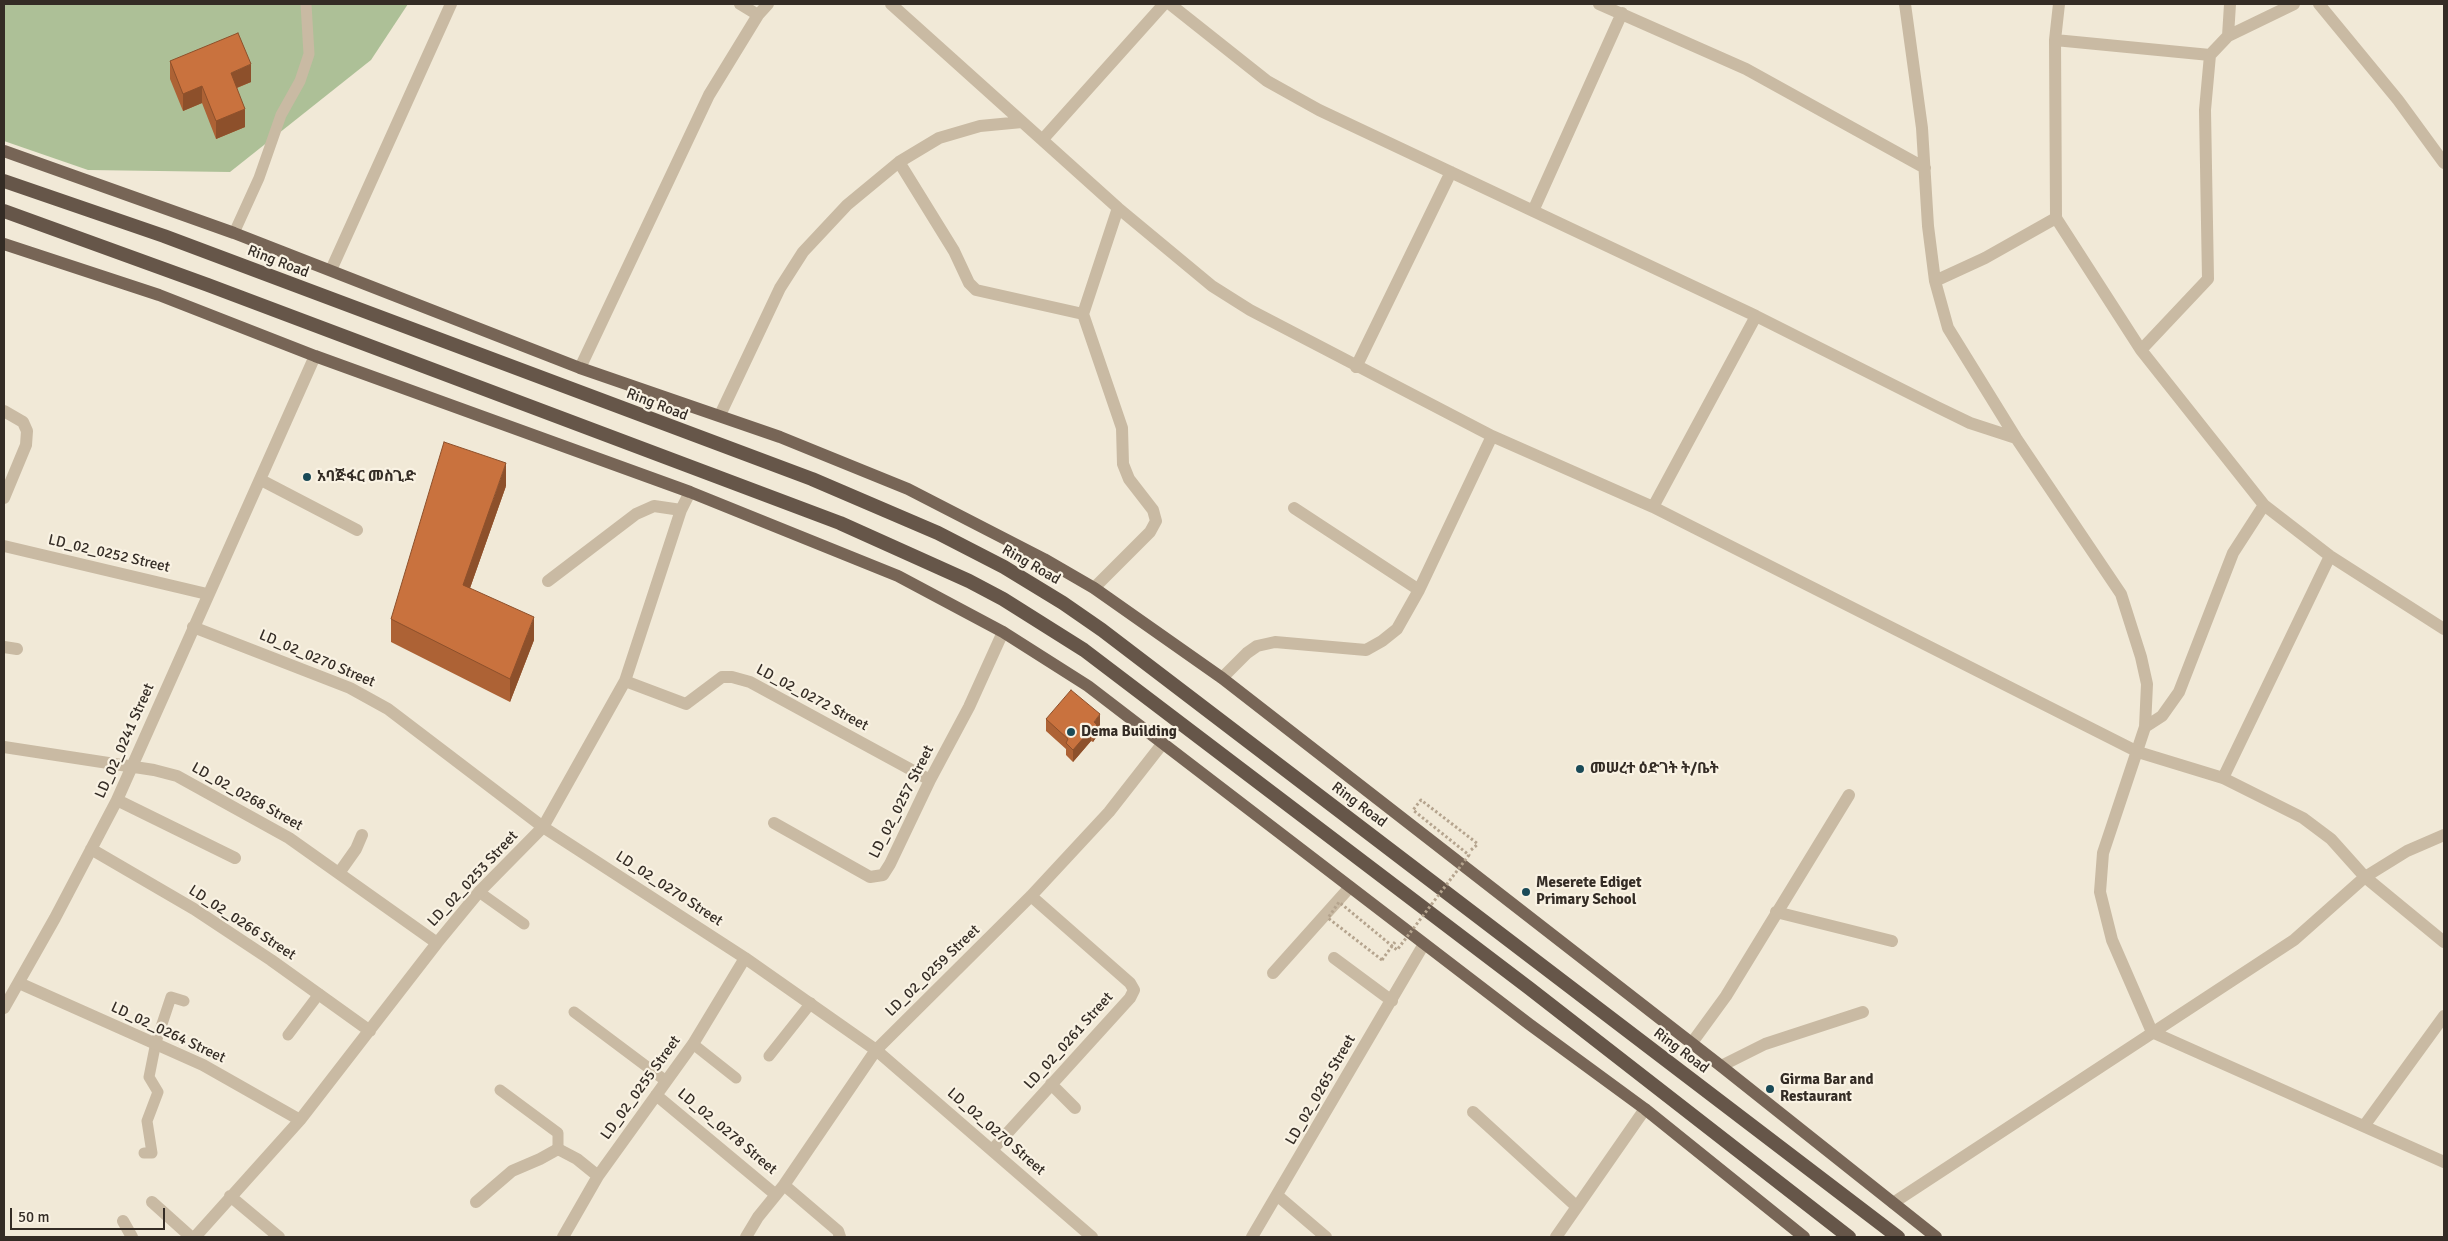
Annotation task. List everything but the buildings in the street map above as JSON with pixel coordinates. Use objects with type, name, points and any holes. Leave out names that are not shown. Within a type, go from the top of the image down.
[{"type":"highway","name":"Ring Road","points":[[4,181],[164,236],[812,480],[938,533],[1004,567],[1064,603],[1102,630],[1898,1237]]},
{"type":"highway","points":[[4,211],[199,282],[840,523],[969,581],[1084,650],[1529,988],[1849,1237]]},
{"type":"main road","points":[[4,151],[331,270],[580,368],[720,416],[908,489],[1044,559],[1094,588],[1222,678],[1721,1066],[1936,1237]]},
{"type":"main road","points":[[4,244],[159,295],[315,356],[690,492],[898,576],[1003,632],[1088,686],[1424,944],[1645,1109],[1804,1237]]},
{"type":"street","points":[[331,270],[450,4]]},
{"type":"street","points":[[740,4],[758,15]]},
{"type":"street","points":[[580,368],[709,95],[758,15],[768,4]]},
{"type":"street","points":[[891,4],[1118,208],[1212,286],[1250,310],[1356,367],[1492,436],[1653,507],[2138,752],[2223,778],[2303,818],[2331,839],[2365,877],[2444,942]]},
{"type":"street","points":[[1043,140],[1164,4]]},
{"type":"street","points":[[1170,4],[1266,81],[1319,110],[1756,316],[1970,423],[2016,438]]},
{"type":"street","points":[[1599,4],[1746,69],[1925,168]]},
{"type":"street","points":[[1905,4],[1925,168],[1928,226],[1935,281],[1948,328],[2016,438],[2121,594],[2142,657],[2147,684],[2145,727],[2103,853],[2100,892],[2112,940],[2152,1032],[2444,1162]]},
{"type":"street","points":[[2059,4],[2055,40],[2056,218],[2141,350],[2264,505],[2330,556],[2444,629]]},
{"type":"street","points":[[2228,36],[2230,4]]},
{"type":"street","points":[[2141,350],[2208,279],[2204,176],[2204,110],[2210,55],[2228,36],[2294,4]]},
{"type":"street","points":[[2319,4],[2398,100],[2444,163]]},
{"type":"street","points":[[1532,211],[1622,13]]},
{"type":"street","points":[[2055,40],[2210,55]]},
{"type":"street","points":[[720,416],[780,288],[803,252],[847,205],[899,162],[938,138],[957,131],[980,126],[1022,122]]},
{"type":"street","points":[[899,162],[954,251],[969,283],[976,290],[1083,314]]},
{"type":"street","points":[[1356,367],[1451,172]]},
{"type":"street","points":[[1094,588],[1150,532],[1156,520],[1153,510],[1128,479],[1123,464],[1122,428],[1083,314],[1118,208]]},
{"type":"street","points":[[1935,281],[1985,258],[2056,218]]},
{"type":"street","points":[[1653,507],[1756,316]]},
{"type":"street","name":"LD_02_0241 Street","points":[[4,1008],[117,800],[207,594],[261,480],[315,356]]},
{"type":"street","points":[[4,411],[23,422],[28,431],[26,446],[4,498]]},
{"type":"street","points":[[1222,678],[1257,646],[1275,642],[1366,650],[1382,641],[1397,629],[1419,590],[1492,436]]},
{"type":"street","points":[[261,480],[357,530]]},
{"type":"street","name":"LD_02_0253 Street","points":[[152,1202],[193,1237],[300,1120],[436,943],[480,892],[544,827],[625,681],[681,510],[690,492]]},
{"type":"street","points":[[2145,727],[2162,716],[2180,692],[2233,553],[2264,505]]},
{"type":"street","points":[[548,581],[636,514],[654,506],[681,510]]},
{"type":"street","points":[[1294,508],[1419,590]]},
{"type":"street","name":"LD_02_0252 Street","points":[[4,546],[207,594]]},
{"type":"street","points":[[2223,778],[2330,556]]},
{"type":"street","name":"LD_02_0270 Street","points":[[193,626],[350,688],[388,709],[544,827],[812,1003],[876,1050],[1092,1237]]},
{"type":"street","name":"LD_02_0257 Street","points":[[774,823],[870,877],[882,875],[890,864],[930,780],[969,707],[1003,632]]},
{"type":"street","points":[[4,647],[17,649]]},
{"type":"street","name":"LD_02_0272 Street","points":[[625,681],[686,704],[722,678],[732,677],[750,682],[930,780]]},
{"type":"street","name":"LD_02_0259 Street","points":[[746,1237],[758,1217],[780,1190],[876,1050],[1032,896],[1109,812],[1163,743]]},
{"type":"street","name":"LD_02_0268 Street","points":[[4,747],[177,776],[289,838],[436,943]]},
{"type":"street","points":[[1691,1044],[1726,996],[1849,795]]},
{"type":"street","points":[[117,800],[235,858]]},
{"type":"street","points":[[339,873],[356,849],[362,835]]},
{"type":"street","points":[[1892,1203],[2294,940],[2365,877],[2407,851],[2444,835]]},
{"type":"street","name":"LD_02_0266 Street","points":[[91,849],[194,910],[319,994],[370,1031]]},
{"type":"street","points":[[1273,973],[1350,887]]},
{"type":"street","name":"LD_02_0261 Street","points":[[992,1150],[1130,998],[1134,990],[1130,983],[1032,896]]},
{"type":"street","points":[[1776,912],[1892,941]]},
{"type":"street","name":"LD_02_0265 Street","points":[[1252,1237],[1278,1196],[1424,944]]},
{"type":"street","name":"LD_02_0255 Street","points":[[568,1235],[598,1176],[693,1044],[745,958]]},
{"type":"street","points":[[1334,958],[1392,1001]]},
{"type":"street","name":"LD_02_0264 Street","points":[[19,983],[156,1042],[203,1065],[300,1120]]},
{"type":"street","points":[[1721,1066],[1765,1044],[1863,1012]]},
{"type":"street","points":[[2364,1126],[2444,1016]]},
{"type":"street","points":[[1052,1084],[1075,1108]]},
{"type":"street","name":"LD_02_0278 Street","points":[[656,1095],[780,1190],[838,1231],[840,1237]]},
{"type":"street","points":[[1556,1237],[1645,1109]]},
{"type":"street","points":[[1473,1112],[1576,1206]]},
{"type":"street","points":[[476,1202],[512,1171],[558,1149],[577,1159],[598,1176]]},
{"type":"street","points":[[230,1196],[279,1237]]},
{"type":"street","points":[[1278,1196],[1326,1237]]},
{"type":"street","points":[[123,1221],[132,1237]]},
{"type":"lane","points":[[234,234],[259,178],[281,115],[300,81],[309,54],[306,4]]},
{"type":"lane","points":[[480,892],[524,924]]},
{"type":"lane","points":[[288,1036],[319,994]]},
{"type":"lane","points":[[144,1153],[152,1153],[148,1121],[158,1092],[149,1077],[156,1042],[171,997],[184,1001]]},
{"type":"lane","points":[[770,1056],[812,1003]]},
{"type":"lane","points":[[574,1012],[666,1081]]},
{"type":"lane","points":[[693,1044],[736,1078]]},
{"type":"lane","points":[[500,1090],[558,1133],[558,1149]]},
{"type":"path","points":[[1404,928],[1382,960],[1328,918],[1339,902],[1397,950],[1469,855],[1413,810],[1421,800],[1478,844]]},
{"type":"green space","points":[[4,4],[408,4],[371,60],[230,172],[88,170],[4,141]]},
{"type":"place","name":"አባጅፋር መስጊድ","points":[[307,477]]},
{"type":"place","name":"Dema Building","points":[[1071,732]]},
{"type":"place","name":"መሠረተ ዕድገት ት/ቤት","points":[[1580,769]]},
{"type":"place","name":"Meserete Ediget Primary School","points":[[1526,892]]},
{"type":"place","name":"Girma Bar and Restaurant","points":[[1770,1089]]}]
